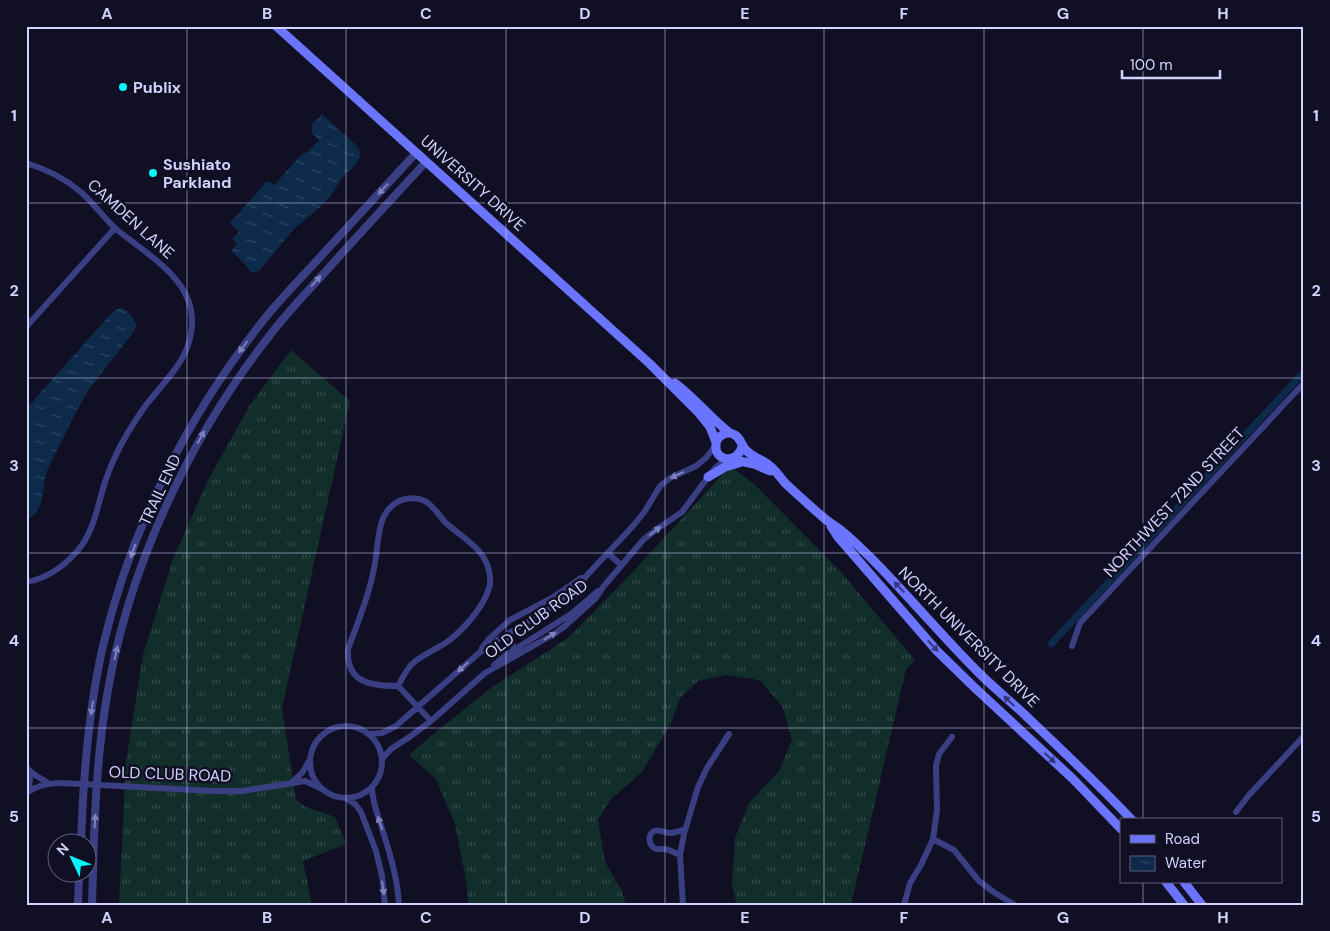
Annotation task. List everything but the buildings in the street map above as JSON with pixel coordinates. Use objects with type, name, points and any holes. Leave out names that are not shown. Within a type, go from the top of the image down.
[{"type":"main road","name":"UNIVERSITY DRIVE","points":[[276,26],[649,363],[698,412],[710,427],[716,444]]},
{"type":"main road","name":"UNIVERSITY DRIVE","points":[[649,363],[686,391],[730,433]]},
{"type":"main road","points":[[734,434],[740,439],[742,446],[749,454],[770,466],[777,475],[762,467],[719,455],[716,444],[717,439],[722,435],[734,434]]},
{"type":"main road","points":[[728,459],[733,458],[739,453],[742,446]]},
{"type":"main road","points":[[708,477],[725,467],[744,462]]},
{"type":"main road","name":"NORTH UNIVERSITY DRIVE","points":[[777,475],[875,562],[979,673],[1098,784],[1130,818]]},
{"type":"main road","name":"NORTH UNIVERSITY DRIVE","points":[[826,520],[838,537],[937,652],[1073,779],[1120,829]]},
{"type":"main road","points":[[1168,884],[1184,905]]},
{"type":"main road","points":[[1186,884],[1202,905]]},
{"type":"street","name":"TRAIL END","points":[[81,834],[86,746],[102,650],[116,598],[144,520],[178,450],[200,410],[266,316],[416,153]]},
{"type":"street","name":"TRAIL END","points":[[92,905],[99,752],[106,701],[129,603],[146,554],[170,499],[217,410],[250,360],[292,308],[426,162]]},
{"type":"street","name":"CAMDEN LANE","points":[[26,163],[42,168],[82,193],[115,228],[169,272],[185,291],[192,318],[190,338],[185,356],[146,405],[124,438],[105,482],[95,519],[86,539],[72,557],[60,567],[34,581],[26,582]]},
{"type":"street","points":[[26,327],[115,228]]},
{"type":"street","name":"NORTHWEST 72ND STREET","points":[[1072,646],[1080,623],[1304,383]]},
{"type":"street","name":"OLD CLUB ROAD","points":[[369,734],[382,733],[396,726],[479,653],[552,608],[577,588],[639,519],[660,486],[670,478],[696,466],[706,458],[716,444]]},
{"type":"street","name":"OLD CLUB ROAD","points":[[484,674],[554,634],[596,598],[620,565],[644,539],[682,512],[715,468],[728,459]]},
{"type":"street","points":[[398,686],[412,663],[447,642],[464,626],[477,610],[490,587],[488,564],[481,552],[434,509],[417,499],[398,501],[391,506],[381,523],[373,575],[348,649],[348,659],[351,669],[362,681],[371,685],[398,686],[431,721]]},
{"type":"street","points":[[608,553],[620,565]]},
{"type":"street","name":"OLD CLUB ROAD","points":[[479,653],[489,639],[510,620],[552,598],[588,574]]},
{"type":"street","name":"OLD CLUB ROAD","points":[[382,759],[391,749],[431,721],[506,655],[570,614],[603,587]]},
{"type":"street","points":[[506,635],[515,649]]},
{"type":"street","points":[[291,783],[302,773],[310,759],[315,743],[321,736],[333,728],[344,726],[362,729],[369,734],[379,746],[382,767],[372,787],[359,796],[337,797],[324,790],[315,780],[310,759]]},
{"type":"street","points":[[683,905],[680,855],[685,829],[698,787],[707,768],[729,734]]},
{"type":"street","points":[[904,905],[910,883],[921,866],[933,839],[937,810],[936,766],[939,754],[952,736]]},
{"type":"street","points":[[1236,812],[1249,795],[1304,736]]},
{"type":"street","points":[[27,768],[48,783]]},
{"type":"street","points":[[26,793],[30,782],[27,768]]},
{"type":"street","name":"OLD CLUB ROAD","points":[[26,793],[48,783],[242,791],[305,781],[324,790]]},
{"type":"street","points":[[372,787],[374,805],[394,866],[399,905]]},
{"type":"street","points":[[346,798],[356,804],[361,812],[376,851],[382,876],[385,905]]},
{"type":"street","points":[[680,855],[666,849],[652,847],[649,838],[654,831],[673,832],[685,829]]},
{"type":"street","points":[[933,839],[954,850],[978,881],[1015,905]]},
{"type":"street","points":[[376,851],[388,848]]},
{"type":"street","points":[[78,905],[79,884]]},
{"type":"green space","points":[[291,350],[350,401],[282,708],[296,800],[306,807],[335,817],[346,844],[303,861],[312,905],[119,905],[125,768],[143,655],[173,559],[208,480],[250,405]]},
{"type":"green space","points":[[730,466],[755,485],[840,571],[915,660],[906,669],[851,905],[737,905],[732,886],[735,838],[749,803],[779,771],[792,740],[783,708],[760,680],[726,675],[698,681],[680,698],[671,723],[642,772],[610,800],[598,820],[605,862],[621,889],[626,905],[469,905],[455,824],[436,779],[409,755],[492,687],[568,638],[629,576]]},
{"type":"water","points":[[322,114],[359,148],[360,156],[355,165],[341,179],[332,194],[320,207],[295,228],[259,271],[251,272],[231,251],[237,244],[232,239],[239,232],[230,223],[266,182],[271,182],[274,185],[303,153],[308,152],[319,140],[312,133],[312,124]]},
{"type":"water","points":[[122,308],[129,313],[137,325],[90,388],[77,410],[46,473],[41,504],[35,514],[26,520],[26,409],[108,317],[117,309]]},
{"type":"waterway","points":[[1051,644],[1304,372]]},
{"type":"place","name":"Publix","points":[[123,87]]},
{"type":"place","name":"Sushiato Parkland","points":[[153,173]]}]
